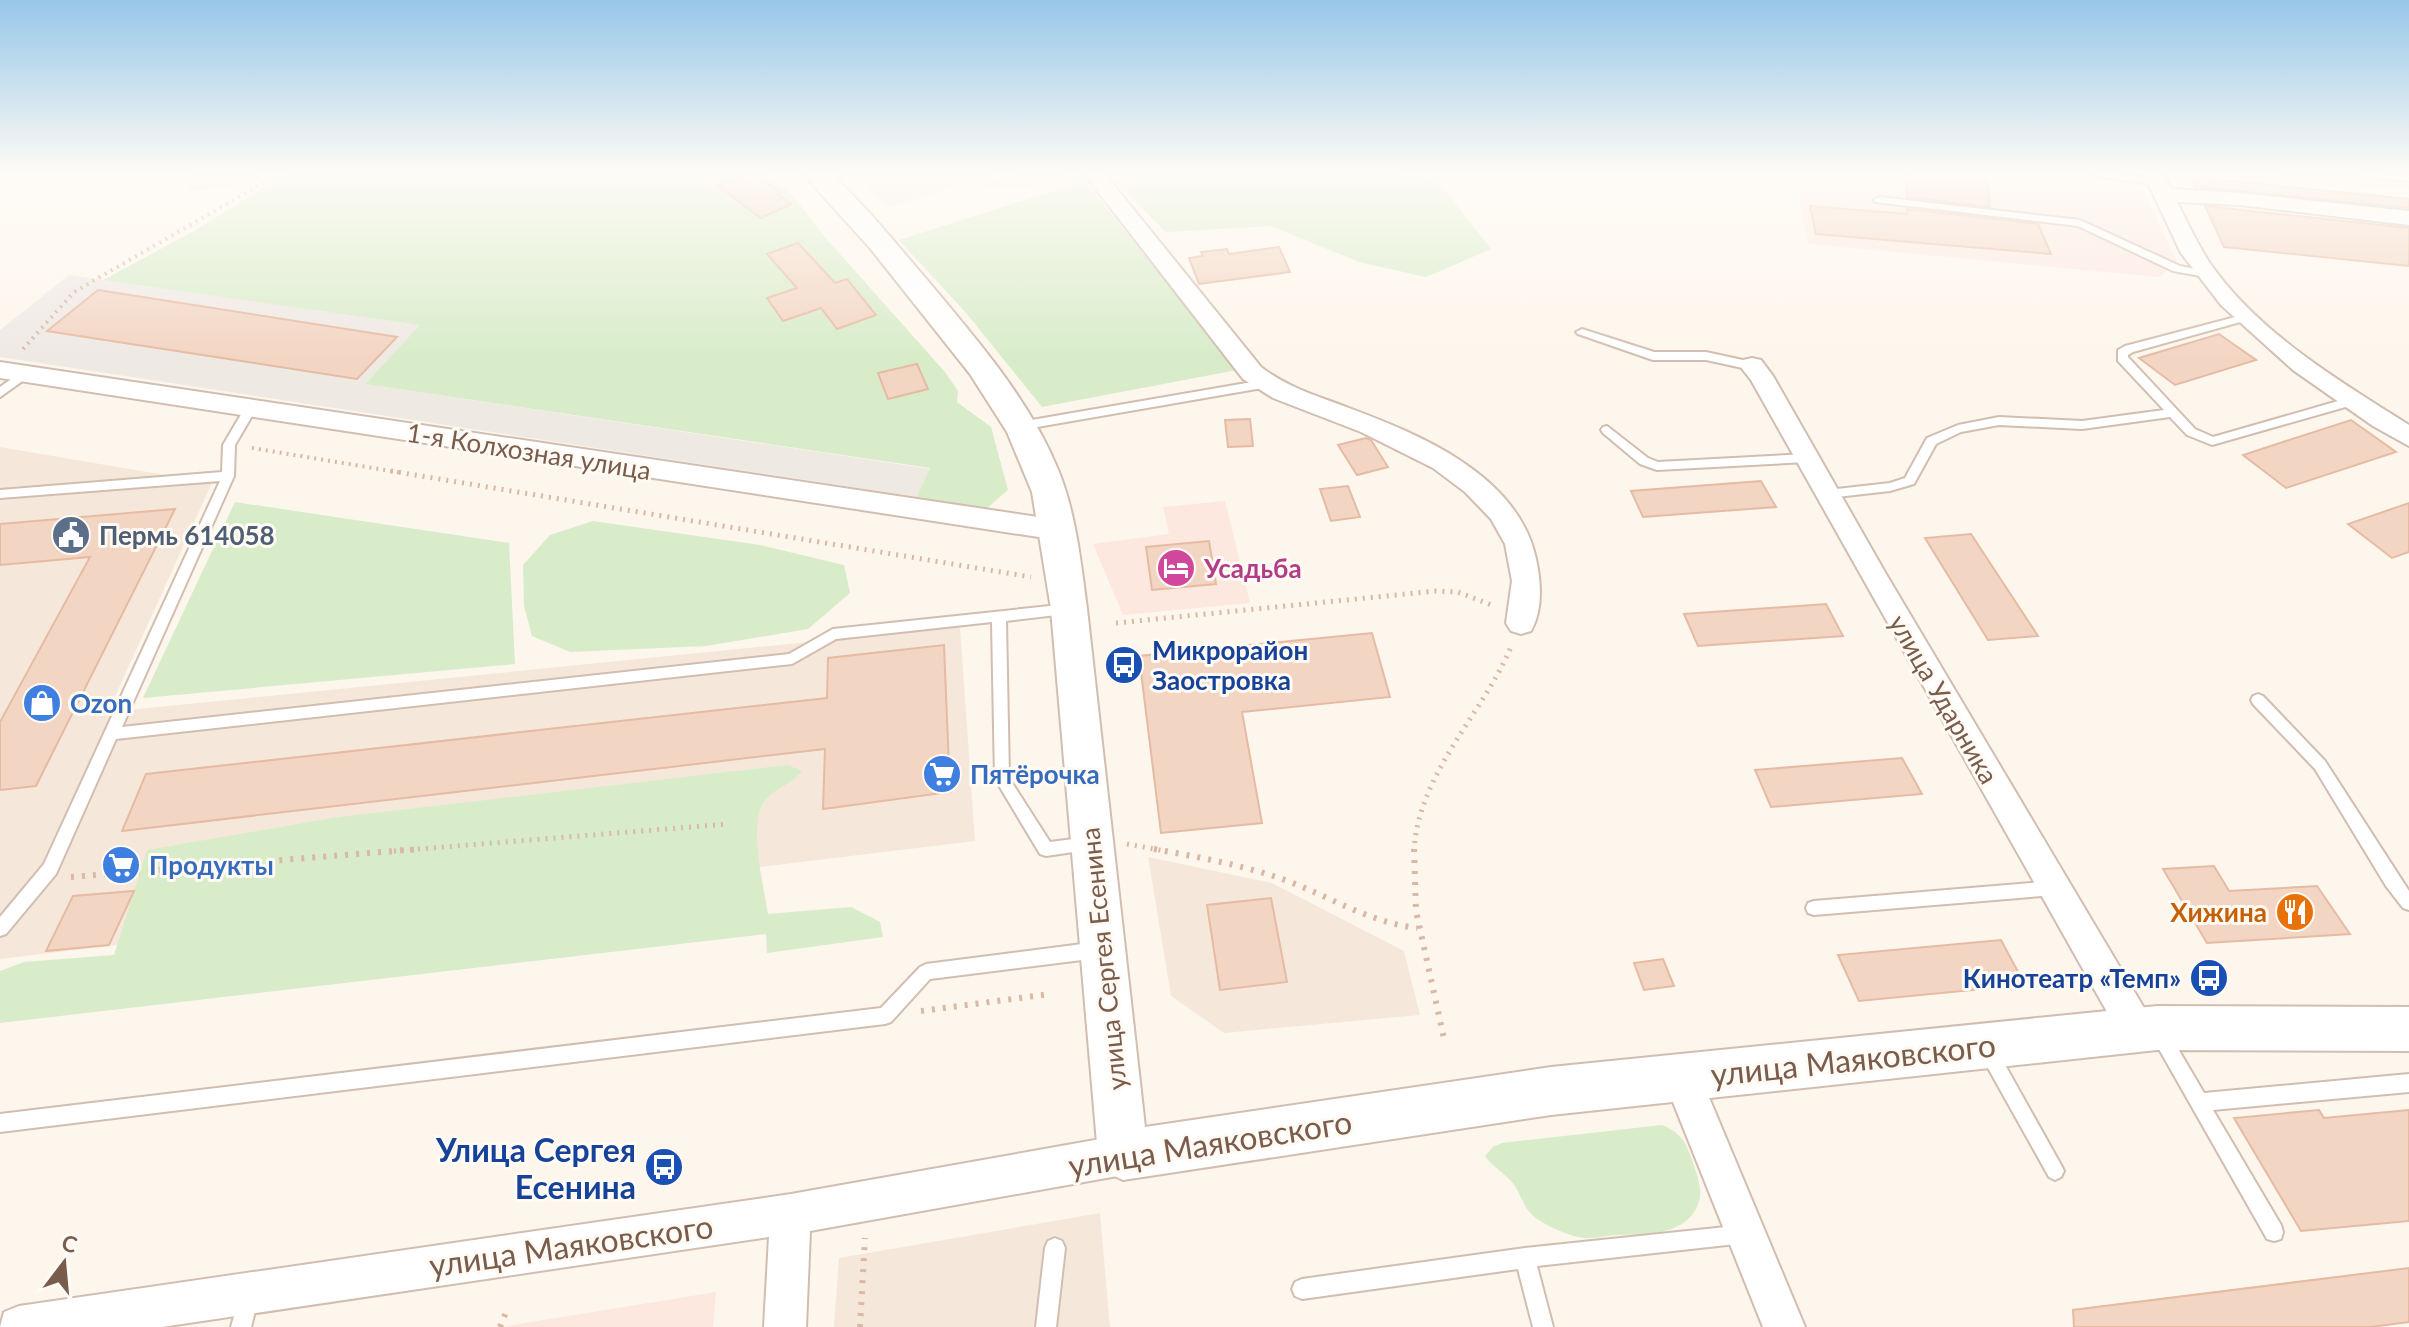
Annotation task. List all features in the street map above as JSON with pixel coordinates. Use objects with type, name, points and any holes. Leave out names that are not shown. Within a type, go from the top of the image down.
[{"type":"street","name":"улица Сергея Есенина","points":[[874,235],[960,339],[1020,426],[1042,471],[1058,530],[1107,844],[1102,949],[1123,1155]]},
{"type":"street","points":[[1143,235],[1264,384],[1287,397],[1385,433],[1451,467],[1484,491],[1510,525],[1526,568],[1527,591],[1521,623]]},
{"type":"street","points":[[2185,235],[2206,274],[2290,357],[2409,437]]},
{"type":"street","name":"улица Ударника","points":[[1752,366],[2054,888],[2147,1029]]},
{"type":"street","name":"1-я Колхозная улица","points":[[6,377],[250,409],[1058,530]]},
{"type":"street","name":"улица Маяковского","points":[[19,1327],[246,1309],[1123,1155],[1551,1091],[2147,1029],[2235,1026],[2409,1029]]},
{"type":"street","points":[[1682,1077],[1784,1327]]},
{"type":"street","points":[[785,1327],[791,1214]]},
{"type":"lane","points":[[2105,235],[2177,269],[2206,274]]},
{"type":"lane","points":[[2247,317],[2122,353],[2126,365],[2191,432],[2212,441],[2352,401]]},
{"type":"lane","points":[[1582,332],[1653,356],[1706,356],[1752,366]]},
{"type":"lane","points":[[1020,426],[1264,384]]},
{"type":"lane","points":[[0,929],[50,869],[228,476],[229,445],[250,409]]},
{"type":"lane","points":[[1828,494],[1902,485],[1915,475],[1931,441],[1958,429],[1999,421],[2082,425],[2173,413]]},
{"type":"lane","points":[[1607,430],[1644,461],[1657,466],[1807,458]]},
{"type":"lane","points":[[0,494],[228,476]]},
{"type":"lane","points":[[111,734],[792,659],[833,634],[1069,609]]},
{"type":"lane","points":[[999,617],[1002,779],[1046,849],[1107,844]]},
{"type":"lane","points":[[2258,700],[2320,765],[2409,903]]},
{"type":"lane","points":[[1814,908],[2054,888]]},
{"type":"lane","points":[[0,1123],[885,1016],[926,972],[1102,949]]},
{"type":"lane","points":[[2147,1029],[2200,1102],[2274,1232]]},
{"type":"lane","points":[[1985,1046],[2055,1171]]},
{"type":"lane","points":[[2200,1102],[2409,1083]]},
{"type":"lane","points":[[1302,1289],[1525,1258],[1745,1234]]},
{"type":"lane","points":[[1046,1327],[1055,1248]]},
{"type":"lane","points":[[1525,1258],[1543,1327]]},
{"type":"path","points":[[6,377],[74,292],[176,235]]},
{"type":"path","points":[[229,445],[1036,578]]},
{"type":"path","points":[[1116,623],[1436,591],[1470,595],[1521,623],[1483,707],[1434,781],[1414,853],[1417,928],[1445,1043]]},
{"type":"path","points":[[42,879],[728,824]]},
{"type":"path","points":[[1107,844],[1253,869],[1289,881],[1364,919],[1388,926],[1417,928]]},
{"type":"path","points":[[885,1016],[1050,994]]},
{"type":"path","points":[[860,1327],[865,1237]]},
{"type":"path","points":[[500,1327],[508,1307]]},
{"type":"shaded area","points":[[1807,235],[2164,235],[2177,262],[2159,277],[1809,244]]},
{"type":"shaded area","points":[[69,275],[421,325],[365,384],[931,469],[917,497],[0,357],[0,330]]},
{"type":"shaded area","points":[[0,447],[212,483],[108,712],[960,627],[975,841],[0,959]]},
{"type":"shaded area","name":"Усадьба","points":[[1225,501],[1250,603],[1123,615],[1093,544],[1169,534],[1163,507]]},
{"type":"shaded area","points":[[1148,857],[1272,883],[1404,951],[1420,1015],[1224,1033],[1171,996]]},
{"type":"shaded area","points":[[1100,1213],[1110,1327],[834,1327],[839,1258]]},
{"type":"shaded area","points":[[716,1292],[713,1327],[500,1327]]},
{"type":"green space","points":[[187,235],[823,235],[945,372],[958,391],[957,402],[991,427],[1008,490],[986,509],[917,497],[930,468],[365,384],[420,325],[103,280]]},
{"type":"green space","points":[[915,235],[1128,235],[1237,370],[1042,407],[967,314],[899,240]]},
{"type":"green space","points":[[1293,235],[1480,235],[1491,249],[1426,277],[1359,262]]},
{"type":"green space","points":[[235,502],[509,543],[515,664],[143,698]]},
{"type":"green space","points":[[593,521],[760,545],[844,565],[850,593],[808,629],[706,646],[570,652],[532,636],[524,606],[523,565],[550,535]]},
{"type":"green space","points":[[788,765],[802,771],[767,798],[758,821],[758,853],[768,914],[851,907],[880,922],[883,937],[767,953],[766,934],[0,1023],[0,971],[24,962],[114,955],[147,850],[339,817]]},
{"type":"green space","points":[[1662,1125],[1678,1134],[1685,1143],[1700,1192],[1694,1213],[1686,1221],[1664,1231],[1588,1238],[1560,1231],[1530,1213],[1512,1182],[1485,1156],[1502,1143]]},
{"type":"building","points":[[1827,235],[2043,235],[2051,254]]},
{"type":"building","points":[[2218,235],[2409,235],[2409,266],[2224,247]]},
{"type":"building","points":[[798,243],[835,283],[847,279],[876,315],[837,329],[821,308],[783,321],[767,298],[797,288],[767,254]]},
{"type":"building","points":[[1279,247],[1290,272],[1199,284],[1189,258],[1203,256],[1201,252],[1227,249],[1229,254]]},
{"type":"building","points":[[98,290],[397,337],[357,379],[47,331]]},
{"type":"building","points":[[2219,334],[2256,360],[2175,385],[2139,358]]},
{"type":"building","points":[[917,364],[928,389],[888,399],[878,373]]},
{"type":"building","points":[[1250,419],[1253,446],[1228,447],[1225,420]]},
{"type":"building","points":[[2351,420],[2396,452],[2286,488],[2243,455]]},
{"type":"building","points":[[1366,438],[1371,440],[1388,467],[1357,475],[1338,445]]},
{"type":"building","points":[[1761,481],[1776,507],[1643,517],[1631,491]]},
{"type":"building","points":[[1348,486],[1360,517],[1331,521],[1320,489]]},
{"type":"building","points":[[2409,503],[2409,552],[2392,558],[2348,524]]},
{"type":"building","points":[[175,509],[36,786],[0,790],[0,722],[90,557],[0,565],[0,524]]},
{"type":"building","points":[[1971,534],[2038,636],[1988,640],[1925,538]]},
{"type":"building","name":"Усадьба","points":[[1209,541],[1216,584],[1152,590],[1146,547]]},
{"type":"building","points":[[1826,604],[1843,636],[1698,646],[1684,614]]},
{"type":"building","points":[[1372,633],[1390,697],[1242,712],[1262,823],[1161,833],[1139,656]]},
{"type":"building","points":[[944,645],[950,792],[823,809],[825,749],[122,831],[146,774],[827,698],[828,658]]},
{"type":"building","points":[[1902,758],[1922,794],[1771,807],[1755,770]]},
{"type":"building","points":[[2214,866],[2229,891],[2317,886],[2350,934],[2207,943],[2163,869]]},
{"type":"building","points":[[134,891],[109,945],[46,951],[73,896]]},
{"type":"building","points":[[1271,898],[1287,982],[1220,990],[1207,905]]},
{"type":"building","points":[[2001,940],[2025,985],[1859,1001],[1838,955]]},
{"type":"building","points":[[1663,959],[1674,986],[1644,990],[1634,963]]},
{"type":"building","points":[[2319,1110],[2324,1118],[2409,1110],[2409,1221],[2301,1231],[2234,1118]]},
{"type":"building","points":[[2409,1268],[2409,1322],[2371,1327],[2074,1327],[2073,1310]]},
{"type":"place","name":"Пермь 614058","points":[[71,535]]},
{"type":"place","name":"Усадьба","points":[[1176,568]]},
{"type":"place","name":"Микрорайон Заостровка","points":[[1124,665]]},
{"type":"place","name":"Ozon","points":[[42,703]]},
{"type":"place","name":"Пятёрочка","points":[[942,774]]},
{"type":"place","name":"Продукты","points":[[121,865]]},
{"type":"place","name":"Хижина","points":[[2295,912]]},
{"type":"place","name":"Кинотеатр «Темп»","points":[[2209,978]]},
{"type":"place","name":"Улица Сергея Есенина","points":[[664,1167]]}]
